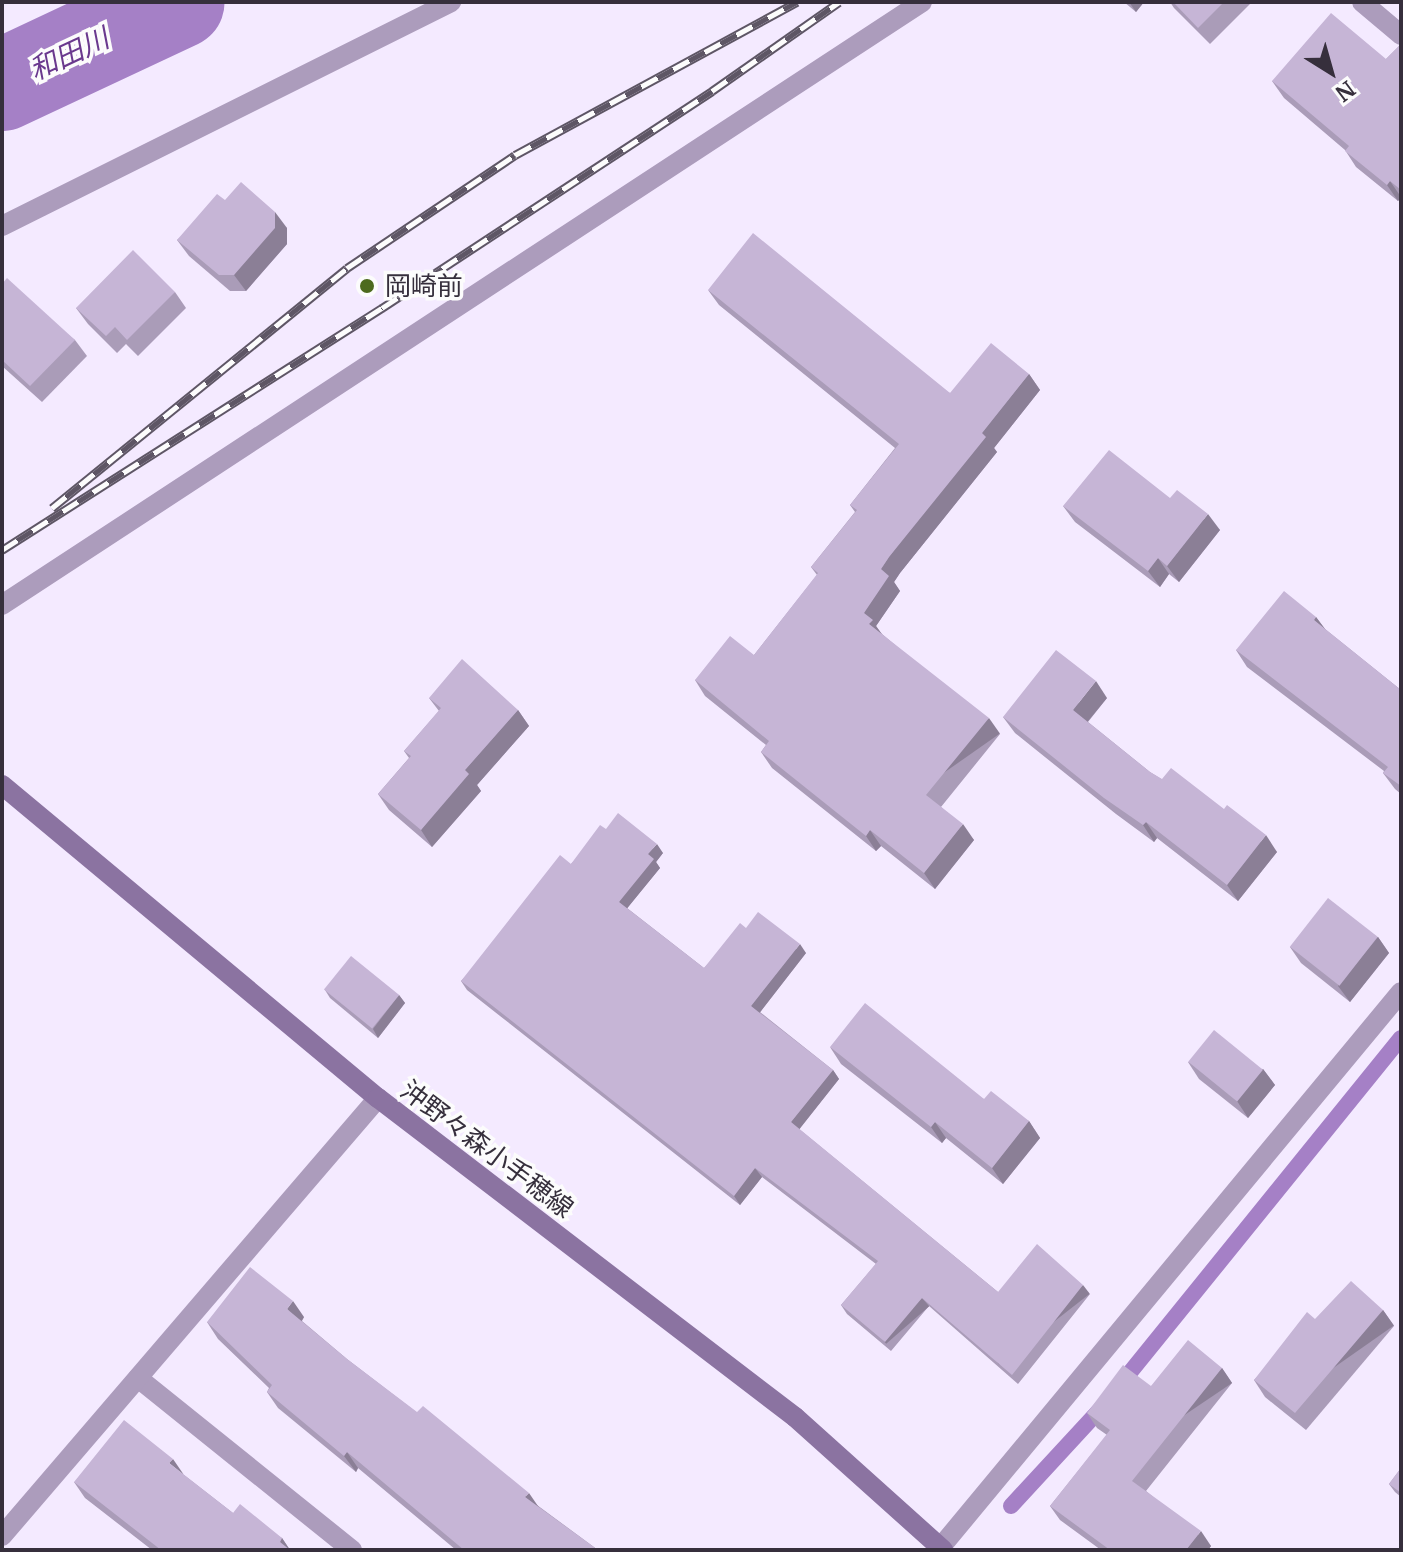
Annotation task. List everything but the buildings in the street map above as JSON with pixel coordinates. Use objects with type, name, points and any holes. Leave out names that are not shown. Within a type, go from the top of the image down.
[{"type":"main road","name":"沖野々森小手穂線","points":[[2,785],[378,1098],[795,1417],[942,1549]]},
{"type":"street","points":[[2,226],[451,2]]},
{"type":"street","points":[[2,605],[922,2]]},
{"type":"street","points":[[1362,2],[1401,35]]},
{"type":"street","points":[[942,1549],[1401,992]]},
{"type":"street","points":[[2,1536],[378,1098]]},
{"type":"street","points":[[138,1378],[352,1550]]},
{"type":"waterway","name":"和田川","points":[[2,85],[179,2]]},
{"type":"waterway","points":[[1119,1386],[1401,1038]]},
{"type":"waterway","points":[[1011,1506],[1105,1404]]},
{"type":"railway","points":[[52,508],[347,268],[515,155],[797,2]]},
{"type":"railway","points":[[2,550],[382,308],[712,91],[839,2]]},
{"type":"place","name":"岡崎前","points":[[367,286]]}]
